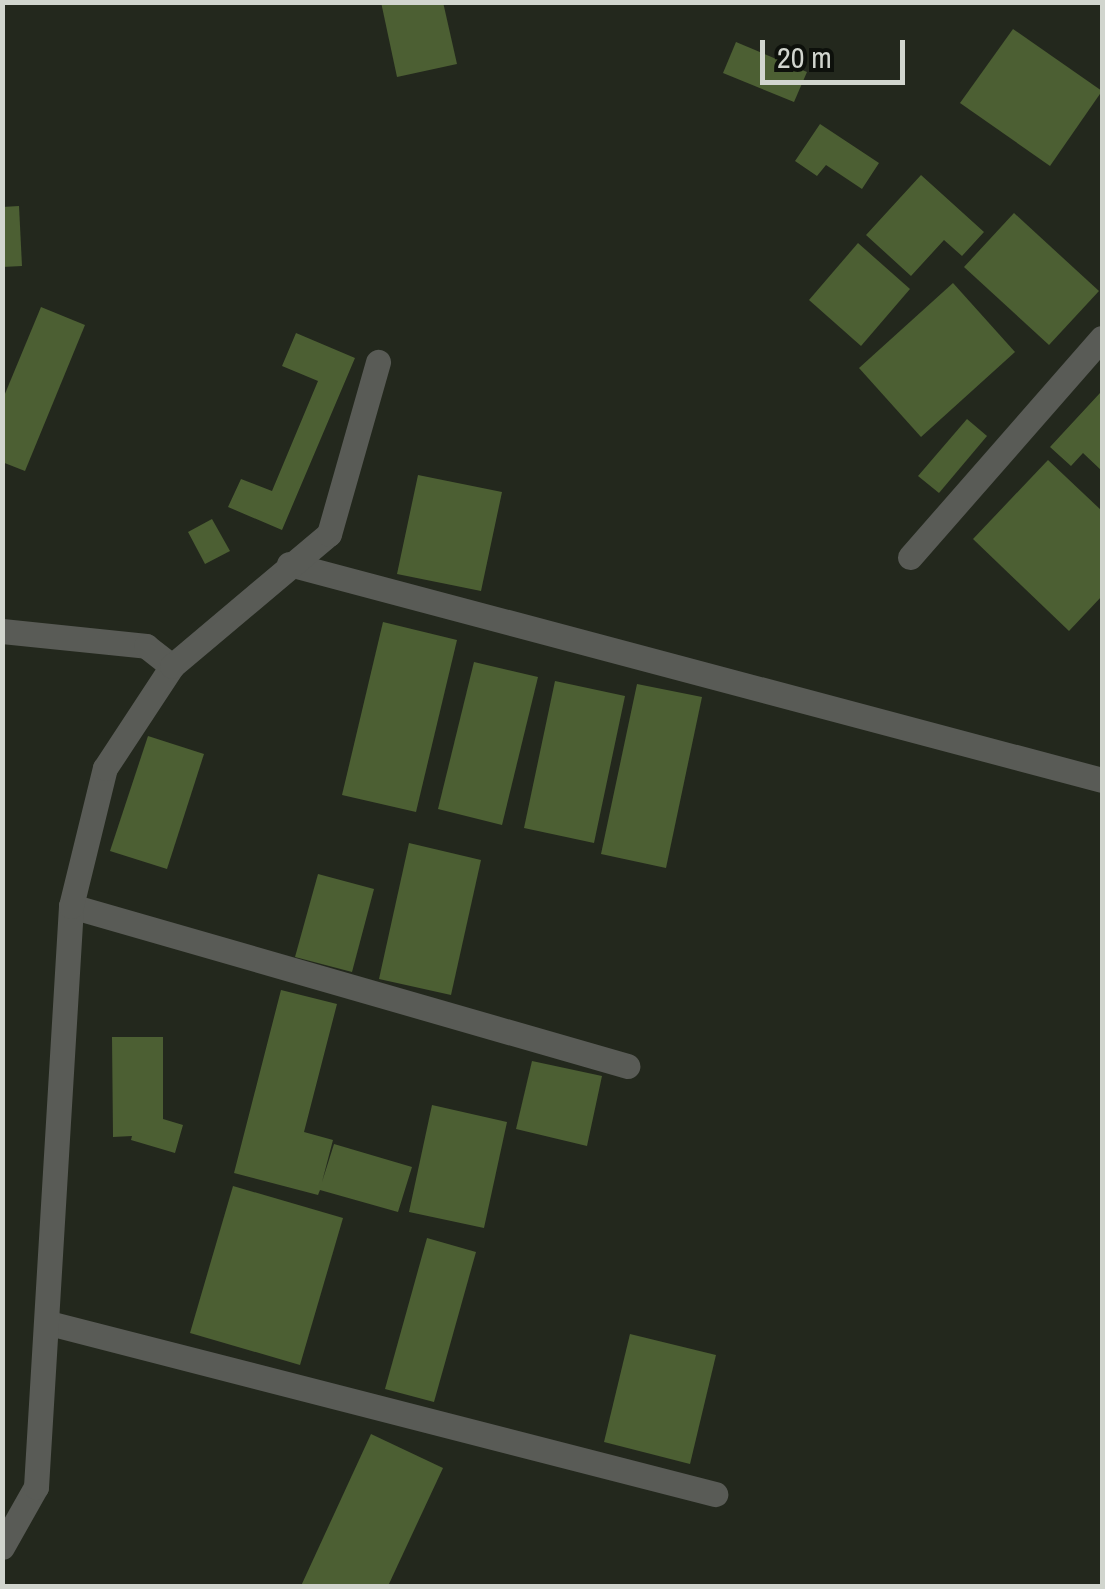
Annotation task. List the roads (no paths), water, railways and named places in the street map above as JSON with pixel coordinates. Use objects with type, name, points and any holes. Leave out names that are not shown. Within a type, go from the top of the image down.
[{"type":"street","points":[[910,556],[1102,338]]},
{"type":"street","points":[[2,1547],[36,1487],[49,1323],[71,906],[105,768],[172,666],[329,534],[378,362]]},
{"type":"street","points":[[289,564],[1102,780]]},
{"type":"street","points":[[2,631],[146,646],[172,666]]},
{"type":"street","points":[[71,906],[627,1066]]},
{"type":"street","points":[[49,1323],[716,1494]]}]
